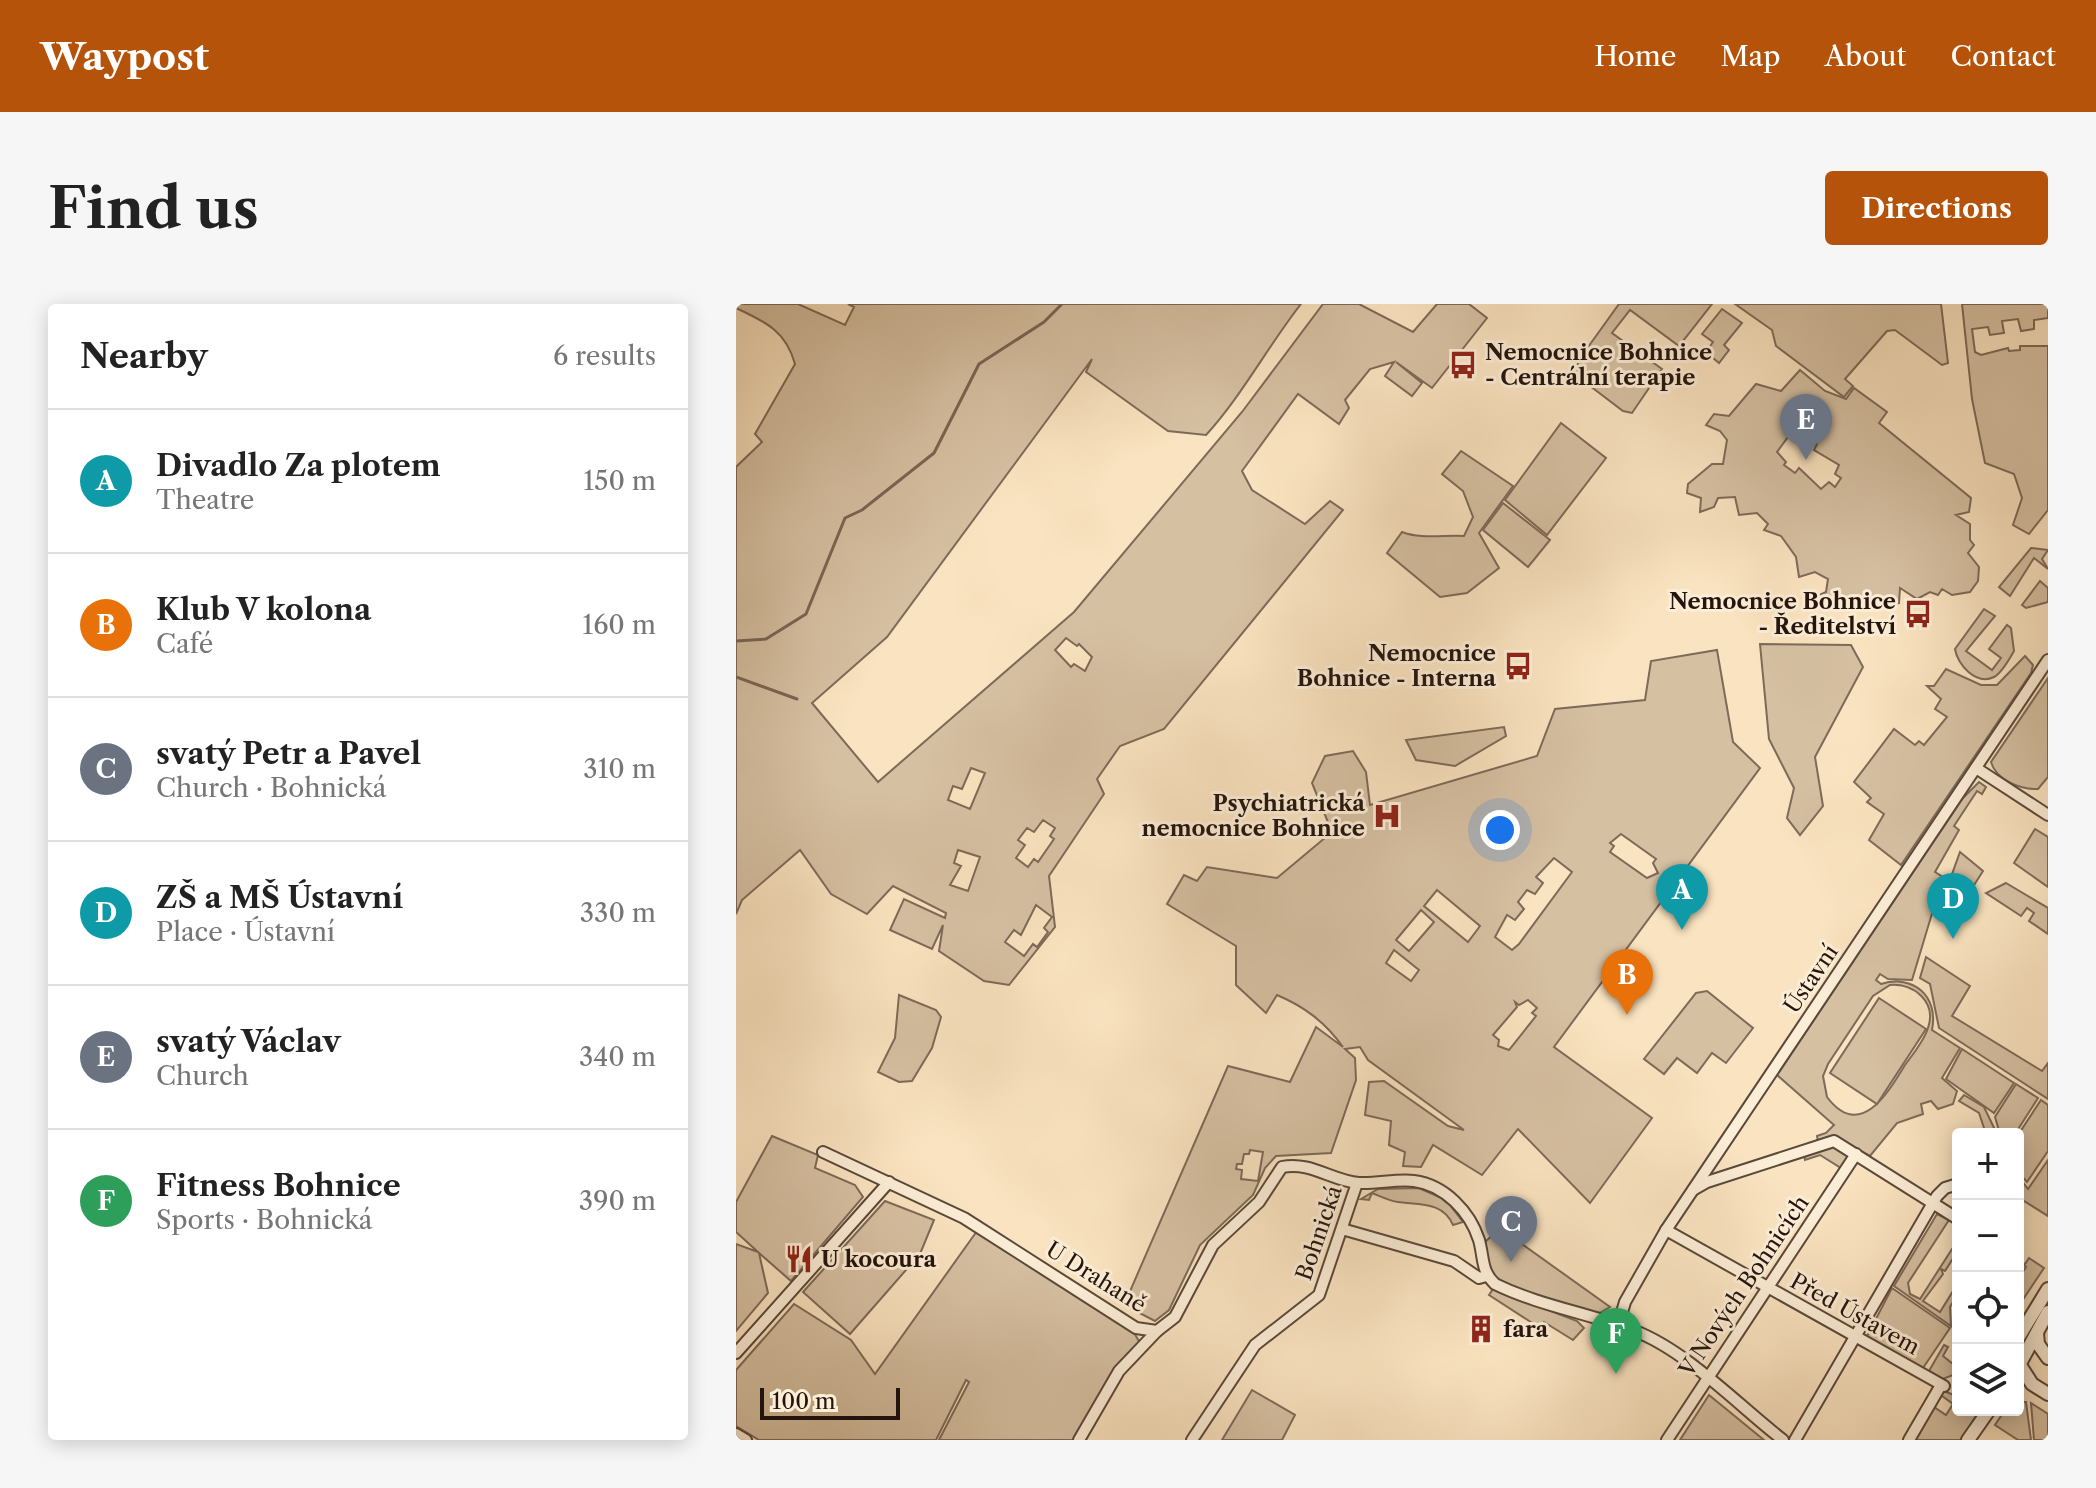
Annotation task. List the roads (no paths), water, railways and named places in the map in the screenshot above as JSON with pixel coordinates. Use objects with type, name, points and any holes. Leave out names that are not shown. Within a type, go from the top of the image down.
[{"type":"street","name":"Ústavní","points":[[1618,1326],[1625,1302],[1666,1230],[2048,660]]},
{"type":"street","points":[[1976,768],[2048,815]]},
{"type":"street","points":[[1692,1191],[1707,1182],[1834,1141],[1952,1215]]},
{"type":"street","name":"U Drahaně","points":[[823,1152],[964,1218],[1136,1328],[1157,1331],[1175,1317],[1213,1245],[1259,1202],[1282,1167],[1304,1166],[1357,1183]]},
{"type":"street","name":"V Nových Bohnicích","points":[[1667,1440],[1856,1154]]},
{"type":"street","name":"Bohnická","points":[[1192,1440],[1255,1345],[1319,1295],[1357,1183],[1413,1181],[1446,1194],[1472,1225],[1486,1276]]},
{"type":"street","points":[[736,1353],[889,1182]]},
{"type":"street","points":[[1795,1440],[1940,1192],[1952,1187]]},
{"type":"street","points":[[1342,1229],[1454,1261],[1479,1278],[1486,1276],[1506,1290],[1637,1331],[1707,1378],[1783,1440]]},
{"type":"street","name":"Před Ústavem","points":[[1666,1230],[1942,1385],[1909,1440]]},
{"type":"street","points":[[2024,1328],[2048,1289]]},
{"type":"street","points":[[2024,1354],[2048,1312]]},
{"type":"street","points":[[1079,1440],[1119,1371],[1157,1331]]},
{"type":"street","points":[[2037,1331],[2038,1344],[2048,1360]]},
{"type":"street","points":[[2024,1363],[2048,1360]]},
{"type":"street","points":[[2024,1373],[2032,1384],[2048,1394]]},
{"type":"street","points":[[2024,1384],[2032,1384]]},
{"type":"street","points":[[1968,1440],[1985,1416]]},
{"type":"street","points":[[736,1434],[746,1440]]},
{"type":"waterway","points":[[736,641],[766,639],[806,614],[845,518],[862,510],[934,453],[979,364],[1044,322],[1062,304]]},
{"type":"waterway","points":[[736,677],[797,699]]},
{"type":"place","name":"Nemocnice Bohnice - Centrální terapie","points":[[1463,365]]},
{"type":"place","name":"svatý Václav","points":[[1806,460]]},
{"type":"place","name":"Nemocnice Bohnice - Ředitelství","points":[[1918,614]]},
{"type":"place","name":"Nemocnice Bohnice - Interna","points":[[1518,666]]},
{"type":"place","name":"Psychiatrická nemocnice Bohnice","points":[[1387,816]]},
{"type":"place","name":"Divadlo Za plotem","points":[[1682,930]]},
{"type":"place","name":"ZŠ a MŠ Ústavní","points":[[1953,939]]},
{"type":"place","name":"Klub V kolona","points":[[1627,1015]]},
{"type":"place","name":"U kocoura","points":[[799,1259]]},
{"type":"place","name":"svatý Petr a Pavel","points":[[1511,1262]]},
{"type":"place","name":"fara","points":[[1481,1329]]},
{"type":"place","name":"Fitness Bohnice","points":[[1616,1374]]}]
